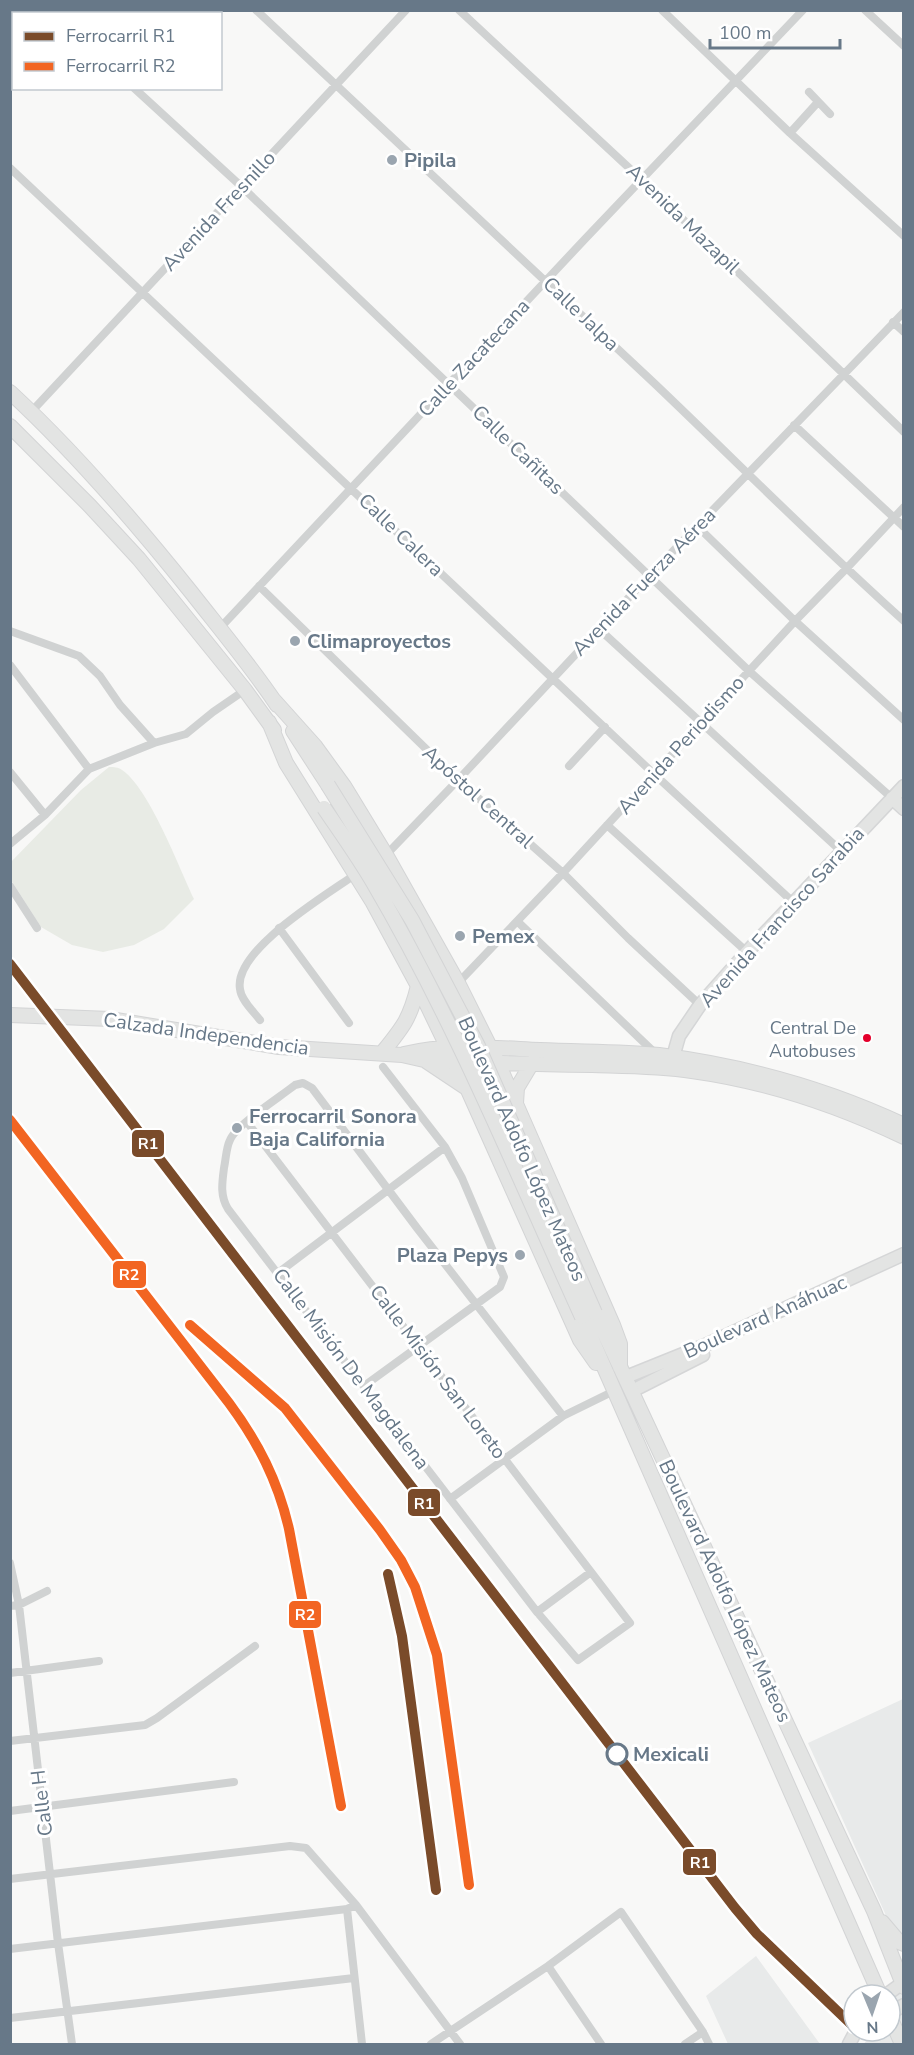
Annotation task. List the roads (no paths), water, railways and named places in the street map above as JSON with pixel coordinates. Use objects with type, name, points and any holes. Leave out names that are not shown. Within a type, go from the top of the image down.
[{"type":"main road","name":"Boulevard Adolfo López Mateos","points":[[10,392],[32,411],[104,488],[220,628],[272,698],[412,920],[478,1046],[589,1315],[608,1377],[875,1983]]},
{"type":"main road","name":"Boulevard Adolfo López Mateos","points":[[10,426],[139,559],[245,690],[269,722],[374,882],[422,970],[589,1315],[623,1372],[873,1911],[903,1984]]},
{"type":"main road","points":[[272,698],[315,746],[344,786],[386,855],[483,1031],[613,1325],[620,1344],[623,1372]]},
{"type":"main road","points":[[269,722],[285,764],[356,874],[418,986],[467,1088],[580,1340],[608,1377]]},
{"type":"main road","name":"Avenida Francisco Sarabia","points":[[673,1057],[679,1036],[700,1005],[793,902],[903,786]]},
{"type":"main road","name":"Calle Cañitas","points":[[892,798],[903,809]]},
{"type":"main road","points":[[382,1060],[406,1023],[418,986]]},
{"type":"main road","name":"Calzada Independencia","points":[[10,1015],[110,1019],[224,1039],[382,1060],[423,1049],[448,1048],[524,1049],[673,1057],[723,1066],[815,1088],[903,1125]]},
{"type":"main road","points":[[483,1031],[524,1049]]},
{"type":"main road","name":"Calzada Independencia","points":[[402,1055],[424,1060],[646,1066],[692,1071],[812,1099],[873,1122],[903,1137]]},
{"type":"main road","points":[[424,1060],[467,1088]]},
{"type":"main road","points":[[516,1106],[517,1088],[532,1064]]},
{"type":"main road","name":"Boulevard Anáhuac","points":[[623,1372],[703,1346],[903,1254]]},
{"type":"main road","name":"Boulevard Anáhuac","points":[[632,1391],[682,1365],[903,1262]]},
{"type":"main road","points":[[873,1911],[903,1944]]},
{"type":"street","name":"Calle Jalpa","points":[[256,10],[546,281],[903,621]]},
{"type":"street","name":"Avenida Fresnillo","points":[[32,411],[406,10]]},
{"type":"street","name":"Avenida Mazapil","points":[[459,10],[641,179],[903,432]]},
{"type":"street","points":[[662,10],[790,133],[903,236]]},
{"type":"street","name":"Calle Zacatecana","points":[[220,628],[641,179],[803,10]]},
{"type":"street","points":[[865,10],[903,46]]},
{"type":"street","name":"Calle Cañitas","points":[[136,90],[242,187],[749,671],[892,798]]},
{"type":"street","points":[[809,92],[830,114]]},
{"type":"street","points":[[790,133],[818,102]]},
{"type":"street","name":"Calle Calera","points":[[10,168],[793,902]]},
{"type":"street","name":"Avenida Fuerza Aérea","points":[[386,855],[649,576],[903,312]]},
{"type":"street","points":[[893,322],[903,332]]},
{"type":"street","points":[[794,425],[903,527]]},
{"type":"street","name":"Avenida Periodismo","points":[[458,983],[518,922],[903,507]]},
{"type":"street","points":[[697,526],[795,621],[903,720]]},
{"type":"street","name":"Apóstol Central","points":[[259,586],[458,780],[563,873],[700,1005]]},
{"type":"street","points":[[599,629],[841,851]]},
{"type":"street","points":[[10,631],[79,656],[94,670],[120,705],[154,743]]},
{"type":"street","points":[[10,665],[89,770]]},
{"type":"street","points":[[10,843],[45,815],[89,770],[154,743],[186,734],[245,690]]},
{"type":"street","points":[[568,766],[604,727]]},
{"type":"street","points":[[10,772],[45,815]]},
{"type":"street","points":[[607,825],[747,952]]},
{"type":"street","points":[[260,1020],[243,998],[240,990],[240,977],[258,947],[279,928],[356,874]]},
{"type":"street","points":[[10,886],[38,928]]},
{"type":"street","points":[[518,922],[656,1055]]},
{"type":"street","points":[[279,928],[349,1023]]},
{"type":"street","points":[[364,1386],[500,1287],[503,1281],[503,1273],[462,1178],[445,1147],[382,1060]]},
{"type":"street","name":"Calle Misión De Magdalena","points":[[389,1191],[317,1093],[307,1084],[295,1085],[247,1122],[230,1139],[222,1184],[224,1203],[537,1612],[577,1659]]},
{"type":"street","name":"Calle Misión San Loreto","points":[[247,1122],[630,1623],[577,1659]]},
{"type":"street","points":[[278,1274],[445,1147]]},
{"type":"street","points":[[389,1191],[563,1416]]},
{"type":"street","points":[[450,1498],[563,1416],[614,1390]]},
{"type":"street","name":"Calle H","points":[[10,1563],[26,1671],[72,2044]]},
{"type":"street","points":[[537,1612],[591,1572]]},
{"type":"street","points":[[15,1605],[47,1591]]},
{"type":"street","points":[[10,1741],[138,1726],[151,1722],[255,1646]]},
{"type":"street","points":[[10,1673],[99,1661]]},
{"type":"street","points":[[10,1811],[234,1782]]},
{"type":"street","points":[[10,1879],[301,1846],[309,1850],[460,2044]]},
{"type":"street","points":[[10,1949],[352,1907]]},
{"type":"street","points":[[352,1907],[354,1978],[362,2044]]},
{"type":"street","points":[[431,2044],[548,1966],[621,1912],[709,2044]]},
{"type":"street","points":[[548,1966],[601,2044]]},
{"type":"street","points":[[10,2018],[354,1978]]},
{"type":"street","points":[[685,2044],[703,2032]]},
{"type":"rail line","name":"R1","points":[[10,964],[735,1908],[757,1934],[842,2015]]},
{"type":"rail line","name":"R2","points":[[10,1120],[229,1403],[249,1432],[266,1463],[289,1529],[341,1806]]},
{"type":"rail line","name":"R2","points":[[190,1325],[285,1408],[380,1530],[401,1560],[415,1587],[437,1655],[469,1885]]},
{"type":"rail line","name":"R1","points":[[388,1574],[402,1636],[436,1890]]},
{"type":"place","name":"Pipila","points":[[392,160]]},
{"type":"place","name":"Climaproyectos","points":[[295,641]]},
{"type":"place","name":"Pemex","points":[[460,936]]},
{"type":"place","name":"Central De Autobuses","points":[[867,1038]]},
{"type":"place","name":"Ferrocarril Sonora Baja California","points":[[237,1128]]},
{"type":"place","name":"Plaza Pepys","points":[[520,1255]]},
{"type":"place","name":"Mexicali","points":[[617,1754]]}]
